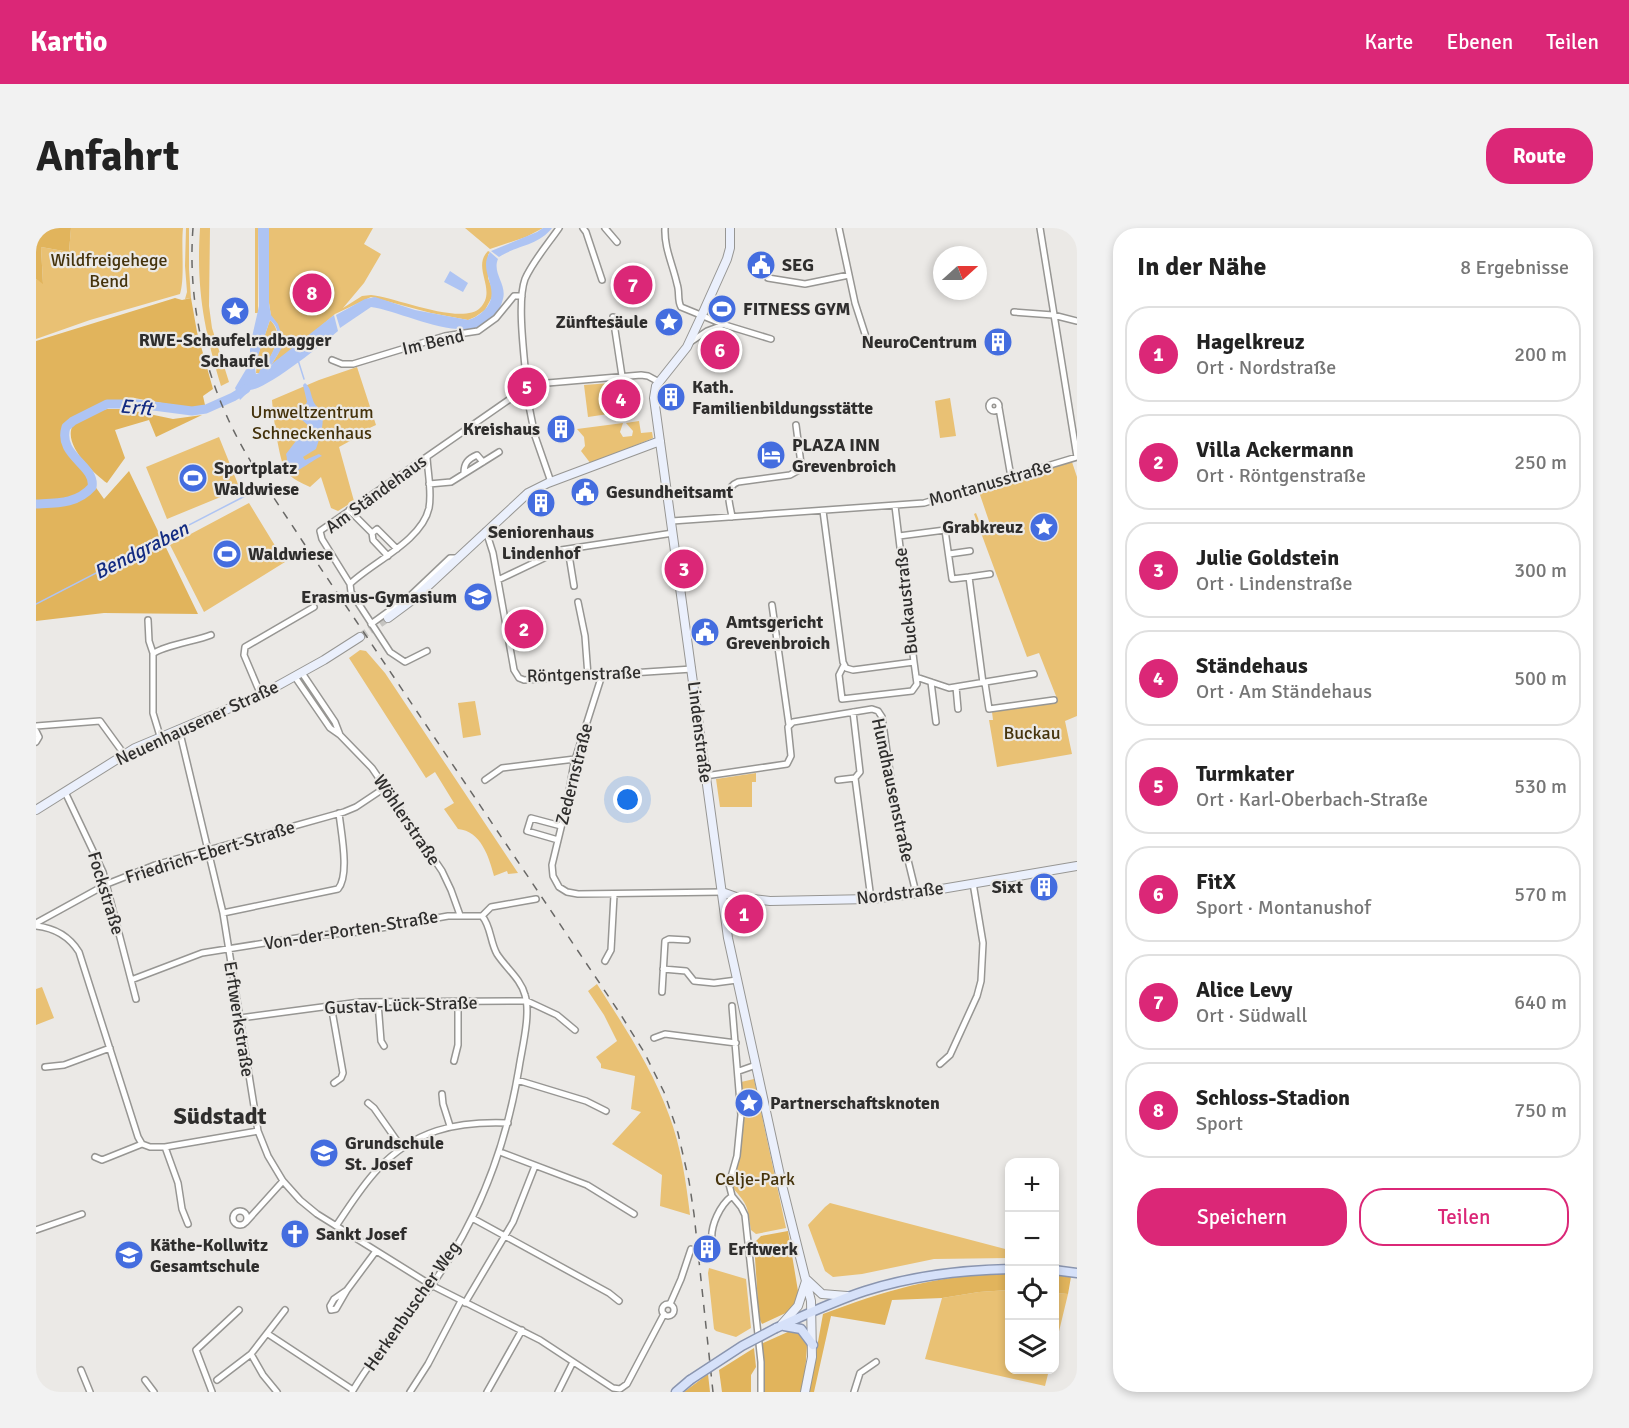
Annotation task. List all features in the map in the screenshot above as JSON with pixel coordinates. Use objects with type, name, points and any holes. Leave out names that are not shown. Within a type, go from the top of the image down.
[{"type":"main road","points":[[659,382],[688,344],[701,317],[727,260],[730,228]]},
{"type":"main road","name":"Lindenstraße","points":[[659,382],[654,398],[722,892],[737,980],[812,1311],[813,1345],[806,1392]]},
{"type":"main road","points":[[388,618],[416,598],[525,496],[551,482],[660,441]]},
{"type":"main road","name":"Neuenhausener Straße","points":[[36,810],[124,754],[160,736],[261,695],[360,638]]},
{"type":"main road","name":"Nordstraße","points":[[722,892],[736,897],[770,901],[871,899],[1077,866]]},
{"type":"main road","points":[[676,1392],[732,1352],[812,1311],[896,1282],[931,1275],[1005,1269]]},
{"type":"main road","points":[[1059,1271],[1077,1273]]},
{"type":"main road","points":[[778,1327],[797,1308],[806,1279],[822,1294],[855,1295]]},
{"type":"main road","points":[[778,1327],[799,1328],[807,1334],[813,1345]]},
{"type":"street","points":[[526,378],[522,296],[528,274],[559,228]]},
{"type":"street","points":[[583,228],[602,280]]},
{"type":"street","points":[[605,228],[617,242]]},
{"type":"street","points":[[665,228],[668,254],[678,287],[680,306],[701,317],[771,339]]},
{"type":"street","points":[[839,228],[866,337]]},
{"type":"street","name":"Montanusstraße","points":[[672,520],[895,506],[930,501],[1077,457],[1040,228]]},
{"type":"street","points":[[768,278],[805,284],[849,275]]},
{"type":"street","name":"Im Bend","points":[[332,360],[342,364],[351,364],[446,336],[475,332],[494,321],[514,296],[522,296]]},
{"type":"street","points":[[1014,312],[1053,315],[1077,321]]},
{"type":"street","points":[[613,317],[622,376]]},
{"type":"street","points":[[688,344],[707,331],[725,325]]},
{"type":"street","points":[[536,384],[646,375],[659,382]]},
{"type":"street","points":[[527,396],[535,392],[536,384],[532,379],[526,378],[519,383],[520,392],[527,396],[535,436],[551,482]]},
{"type":"street","name":"Am Ständehaus","points":[[427,651],[405,662],[390,652],[351,592],[350,584],[324,543],[320,531],[520,392]]},
{"type":"street","points":[[999,408],[1011,477]]},
{"type":"street","points":[[732,517],[729,491],[731,485],[790,475],[800,469],[796,425]]},
{"type":"street","points":[[429,484],[447,483],[499,452]]},
{"type":"street","points":[[464,473],[467,460],[477,455],[483,462]]},
{"type":"street","points":[[350,584],[397,549],[425,519],[430,501],[427,458]]},
{"type":"street","name":"Buckaustraße","points":[[844,665],[853,670],[914,662],[895,506]]},
{"type":"street","points":[[350,510],[372,533],[373,540],[388,556]]},
{"type":"street","points":[[823,511],[844,665],[839,675],[842,699],[915,690],[914,662]]},
{"type":"street","points":[[372,533],[377,529],[397,549]]},
{"type":"street","points":[[899,536],[945,530],[952,579],[990,574]]},
{"type":"street","name":"Röntgenstraße","points":[[486,531],[492,549],[514,670],[518,677],[524,680],[692,669]]},
{"type":"street","points":[[498,580],[551,554],[568,549],[674,533]]},
{"type":"street","points":[[568,549],[574,586]]},
{"type":"street","points":[[949,554],[970,551]]},
{"type":"street","points":[[371,624],[411,596],[450,558],[458,558]]},
{"type":"street","points":[[969,577],[989,709],[1054,700]]},
{"type":"street","points":[[578,602],[585,639],[588,676]]},
{"type":"street","points":[[705,776],[786,764],[790,756],[789,725],[772,605]]},
{"type":"street","points":[[261,695],[244,655],[245,647],[314,607]]},
{"type":"street","points":[[148,620],[148,637],[153,653],[153,711],[160,736]]},
{"type":"street","points":[[153,653],[211,635]]},
{"type":"street","points":[[916,677],[949,688],[1034,674]]},
{"type":"street","name":"Wöhlerstraße","points":[[298,675],[335,722],[340,735],[369,764],[386,788],[446,877],[460,915]]},
{"type":"street","name":"Zedernstraße","points":[[602,675],[575,759],[552,874],[559,887],[569,893],[614,895]]},
{"type":"street","points":[[931,682],[936,722]]},
{"type":"street","points":[[956,687],[958,709]]},
{"type":"street","name":"Hundhausenstraße","points":[[789,725],[795,721],[874,709],[879,711],[882,715],[895,807],[916,893]]},
{"type":"street","name":"Hundhausenstraße","points":[[838,780],[855,778],[860,772],[853,712]]},
{"type":"street","points":[[36,726],[100,721],[124,754]]},
{"type":"street","name":"Erftwerkstraße","points":[[179,729],[223,914],[258,1131],[268,1156],[283,1181],[305,1205],[431,1285],[522,1330],[616,1389],[623,1388],[627,1384],[662,1322],[664,1314],[669,1316],[674,1312],[670,1304],[692,1250]]},
{"type":"street","points":[[36,731],[39,736],[36,742]]},
{"type":"street","points":[[485,780],[502,768],[575,759]]},
{"type":"street","name":"Hundhausenstraße","points":[[855,778],[871,899]]},
{"type":"street","name":"Friedrich-Ebert-Straße","points":[[36,925],[107,884],[160,863],[339,813],[354,808],[386,788]]},
{"type":"street","name":"Fockstraße","points":[[65,792],[99,861],[107,884],[136,999]]},
{"type":"street","points":[[223,914],[338,889],[342,885],[344,873],[339,813]]},
{"type":"street","points":[[558,840],[527,831],[531,819],[561,826]]},
{"type":"street","points":[[940,1064],[950,1055],[977,996],[981,981],[984,958],[983,936],[973,884]]},
{"type":"street","points":[[605,961],[611,950],[614,895],[722,892]]},
{"type":"street","name":"Von-der-Porten-Straße","points":[[131,980],[196,955],[460,915],[482,916],[491,907],[536,899]]},
{"type":"street","points":[[482,916],[487,923],[496,951],[521,985],[527,1001],[557,1015],[575,1030]]},
{"type":"street","points":[[36,925],[59,932],[76,947],[84,964],[142,1144],[150,1147],[165,1147],[258,1131]]},
{"type":"street","points":[[662,992],[665,941],[669,939],[687,940]]},
{"type":"street","points":[[663,969],[686,971],[694,981],[714,983],[737,980]]},
{"type":"street","name":"Gustav-Lück-Straße","points":[[240,1018],[331,1005],[527,1001]]},
{"type":"street","name":"Herkenbuscher Weg","points":[[352,1391],[382,1346],[431,1285],[472,1218],[500,1152],[508,1123],[517,1080],[527,1001]]},
{"type":"street","points":[[378,1003],[381,1041],[384,1046]]},
{"type":"street","points":[[454,1061],[458,1045],[458,1003]]},
{"type":"street","points":[[331,1005],[343,1073],[341,1078],[334,1083]]},
{"type":"street","points":[[732,1006],[741,1115],[736,1156],[729,1181],[732,1196],[745,1215],[761,1362],[761,1392]]},
{"type":"street","points":[[654,1038],[665,1034],[736,1043]]},
{"type":"street","points":[[45,1067],[64,1065],[110,1048]]},
{"type":"street","points":[[739,1071],[756,1065]]},
{"type":"street","points":[[517,1080],[586,1101],[606,1111]]},
{"type":"street","points":[[442,1094],[450,1126]]},
{"type":"street","points":[[368,1103],[402,1148]]},
{"type":"street","points":[[336,1226],[374,1174],[402,1148],[450,1126],[470,1123],[508,1123]]},
{"type":"street","points":[[95,1157],[102,1160],[142,1144]]},
{"type":"street","points":[[165,1147],[178,1183],[188,1224]]},
{"type":"street","points":[[500,1152],[591,1187],[634,1214]]},
{"type":"street","points":[[410,1392],[505,1236],[522,1203],[535,1166]]},
{"type":"street","points":[[246,1222],[283,1181]]},
{"type":"street","points":[[712,1241],[711,1233],[723,1204],[732,1196]]},
{"type":"street","points":[[36,1230],[82,1214]]},
{"type":"street","points":[[472,1218],[609,1293],[619,1301]]},
{"type":"street","points":[[347,1290],[376,1251]]},
{"type":"street","points":[[212,1392],[196,1350],[239,1310]]},
{"type":"street","points":[[217,1380],[251,1354],[268,1335],[285,1310]]},
{"type":"street","points":[[486,1392],[522,1330]]},
{"type":"street","points":[[268,1335],[352,1391]]},
{"type":"street","points":[[251,1354],[263,1375],[277,1392]]},
{"type":"street","points":[[558,1392],[573,1362]]},
{"type":"street","points":[[854,1392],[860,1373],[876,1362]]},
{"type":"street","points":[[81,1370],[90,1392]]},
{"type":"street","points":[[145,1380],[154,1392]]},
{"type":"green space","name":"Wildfreigehege Bend","points":[[71,228],[183,228],[180,294],[90,320],[36,339],[36,279],[43,283],[41,247],[69,252]]},
{"type":"green space","points":[[186,228],[189,228],[191,298],[185,299],[187,292]]},
{"type":"green space","points":[[200,228],[210,228],[209,306],[212,328],[229,382],[221,386],[210,346],[200,289]]},
{"type":"green space","points":[[255,228],[258,228],[258,313],[255,313]]},
{"type":"green space","points":[[269,228],[373,228],[364,244],[381,254],[364,283],[343,308],[362,296],[371,295],[444,312],[471,313],[480,308],[485,301],[486,287],[482,265],[488,251],[490,252],[488,278],[493,291],[492,297],[485,310],[468,320],[371,297],[335,314],[271,365],[283,339],[271,316],[269,303]]},
{"type":"green space","points":[[465,228],[543,228],[526,237],[490,249]]},
{"type":"green space","points":[[270,320],[275,326],[277,340],[268,361],[260,373],[256,373],[258,355]]},
{"type":"green space","name":"Umweltzentrum Schneckenhaus","points":[[357,367],[376,425],[339,447],[354,501],[338,511],[331,508],[321,477],[310,487],[294,479],[283,466],[272,400]]},
{"type":"green space","points":[[611,383],[615,413],[588,417],[584,385]]},
{"type":"green space","points":[[950,398],[956,436],[940,438],[935,401]]},
{"type":"green space","points":[[639,421],[641,433],[652,432],[653,438],[591,464],[581,451],[585,446],[584,437],[577,429],[623,423],[620,432],[623,437],[632,436],[633,431],[626,423]]},
{"type":"green space","name":"Sportplatz Waldwiese","points":[[219,437],[240,489],[167,519],[146,467]]},
{"type":"green space","name":"Buckau","points":[[1072,462],[1077,477],[1077,716],[1065,721],[1072,754],[997,767],[989,720],[993,720],[992,712],[1058,701],[1039,653],[1027,657],[974,514],[976,513],[984,533],[992,530],[979,492]]},
{"type":"green space","name":"Waldwiese","points":[[249,503],[285,562],[204,612],[170,545]]},
{"type":"green space","points":[[360,650],[366,651],[385,673],[518,873],[508,874],[507,871],[494,876],[483,846],[473,835],[458,829],[444,809],[454,803],[435,772],[426,778],[349,658]]},
{"type":"green space","points":[[475,701],[481,735],[463,738],[458,703]]},
{"type":"green space","points":[[756,773],[756,782],[752,782],[752,807],[720,807],[716,779]]},
{"type":"green space","points":[[597,984],[637,1048],[662,1098],[680,1152],[690,1215],[660,1206],[662,1175],[612,1144],[641,1112],[631,1109],[635,1076],[601,1068],[596,1057],[617,1041],[588,991]]},
{"type":"green space","points":[[42,987],[54,1018],[36,1025],[36,989]]},
{"type":"green space","name":"Celje-Park","points":[[754,1079],[786,1228],[756,1234],[751,1230],[744,1202],[730,1182],[741,1145],[743,1107],[741,1082]]},
{"type":"green space","points":[[830,1203],[1005,1249],[1005,1258],[934,1259],[862,1274],[833,1277],[825,1271],[808,1225]]},
{"type":"green space","points":[[709,1268],[746,1279],[751,1328],[736,1337],[714,1329]]},
{"type":"green space","points":[[1005,1290],[1005,1374],[1048,1374],[1045,1386],[925,1359],[942,1298]]},
{"type":"green space","points":[[1059,1293],[1068,1294],[1059,1331]]},
{"type":"shaded area","points":[[36,228],[71,228],[69,252],[41,247],[43,284],[36,279]]},
{"type":"shaded area","points":[[175,298],[182,300],[191,298],[197,332],[213,389],[203,396],[205,405],[190,408],[134,398],[108,403],[79,417],[66,426],[63,433],[70,455],[78,462],[104,499],[129,471],[198,614],[104,613],[36,621],[36,341]]},
{"type":"shaded area","points":[[107,409],[125,409],[173,419],[202,415],[156,437],[149,420],[115,430],[125,458],[107,483],[78,453],[71,434],[73,426],[80,418]]},
{"type":"shaded area","points":[[788,1231],[798,1291],[796,1302],[790,1311],[762,1324],[759,1318],[754,1243],[761,1236]]},
{"type":"shaded area","points":[[985,1274],[1005,1274],[1005,1290],[942,1298],[892,1300],[885,1325],[831,1316],[814,1392],[809,1392],[823,1314],[914,1285]]},
{"type":"shaded area","points":[[1059,1276],[1071,1277],[1068,1294],[1059,1293]]},
{"type":"shaded area","points":[[790,1331],[800,1333],[807,1346],[801,1392],[764,1392],[765,1374],[761,1344]]},
{"type":"shaded area","points":[[754,1348],[756,1367],[751,1375],[751,1392],[722,1392],[719,1370]]},
{"type":"shaded area","points":[[708,1374],[710,1392],[684,1392]]},
{"type":"water","points":[[258,228],[269,228],[269,303],[271,315],[278,324],[283,339],[283,346],[267,372],[273,363],[334,315],[338,331],[295,365],[269,382],[250,390],[240,400],[235,388],[248,366],[250,356],[257,358],[255,368],[256,374],[259,373],[273,350],[278,336],[270,320],[258,356],[250,354],[259,306]]},
{"type":"water","points":[[543,228],[552,228],[534,242],[499,257],[491,251],[537,232]]},
{"type":"water","points":[[490,252],[498,259],[497,269],[504,294],[494,317],[481,326],[464,329],[445,327],[371,307],[340,328],[336,315],[365,299],[375,297],[415,310],[468,320],[474,318],[487,307],[491,300],[491,286],[486,266]]},
{"type":"water","points":[[450,271],[468,283],[463,292],[444,282]]},
{"type":"water","points":[[305,383],[323,420],[316,449],[303,457],[305,460],[319,454],[322,456],[288,473],[286,454],[299,437],[313,436],[312,429],[301,419],[307,402],[303,385]]},
{"type":"waterway","name":"Bendgraben","points":[[298,360],[304,379]]},
{"type":"waterway","name":"Erft","points":[[36,504],[73,500],[92,487],[92,479],[88,472],[67,446],[66,427],[73,421],[107,404],[138,404],[192,411],[206,409],[246,389]]},
{"type":"waterway","name":"Bendgraben","points":[[36,604],[247,495]]},
{"type":"tunnel","points":[[360,637],[388,618]]},
{"type":"railway","points":[[193,228],[195,302],[204,351],[219,398],[237,437],[303,542],[619,1012],[644,1052],[664,1092],[678,1133],[689,1181],[713,1392]]},
{"type":"place","name":"SEG","points":[[761,265]]},
{"type":"place","name":"Alice Levy","points":[[633,285]]},
{"type":"place","name":"Schloss-Stadion","points":[[312,293]]},
{"type":"place","name":"FITNESS GYM","points":[[722,309]]},
{"type":"place","name":"RWE-Schaufelradbagger Schaufel","points":[[235,311]]},
{"type":"place","name":"Zünftesäule","points":[[669,322]]},
{"type":"place","name":"NeuroCentrum","points":[[998,342]]},
{"type":"place","name":"FitX","points":[[720,350]]},
{"type":"place","name":"Turmkater","points":[[527,387]]},
{"type":"place","name":"Kath. Familienbildungsstätte","points":[[671,397]]},
{"type":"place","name":"Ständehaus","points":[[621,399]]},
{"type":"place","name":"Kreishaus","points":[[561,429]]},
{"type":"place","name":"PLAZA INN Grevenbroich","points":[[771,455]]},
{"type":"place","name":"Sportplatz Waldwiese","points":[[193,478]]},
{"type":"place","name":"Gesundheitsamt","points":[[585,492]]},
{"type":"place","name":"Seniorenhaus Lindenhof","points":[[541,503]]},
{"type":"place","name":"Grabkreuz","points":[[1044,527]]},
{"type":"place","name":"Waldwiese","points":[[227,554]]},
{"type":"place","name":"Julie Goldstein","points":[[684,569]]},
{"type":"place","name":"Erasmus-Gymasium","points":[[478,597]]},
{"type":"place","name":"Villa Ackermann","points":[[524,629]]},
{"type":"place","name":"Amtsgericht Grevenbroich","points":[[705,632]]},
{"type":"place","name":"Sixt","points":[[1044,887]]},
{"type":"place","name":"Hagelkreuz","points":[[744,914]]},
{"type":"place","name":"Partnerschaftsknoten","points":[[749,1103]]},
{"type":"place","name":"Grundschule St. Josef","points":[[324,1153]]},
{"type":"place","name":"Sankt Josef","points":[[295,1234]]},
{"type":"place","name":"Erftwerk","points":[[707,1249]]},
{"type":"place","name":"Käthe-Kollwitz Gesamtschule","points":[[129,1255]]},
{"type":"district","name":"Südstadt","points":[[220,1116]]}]
